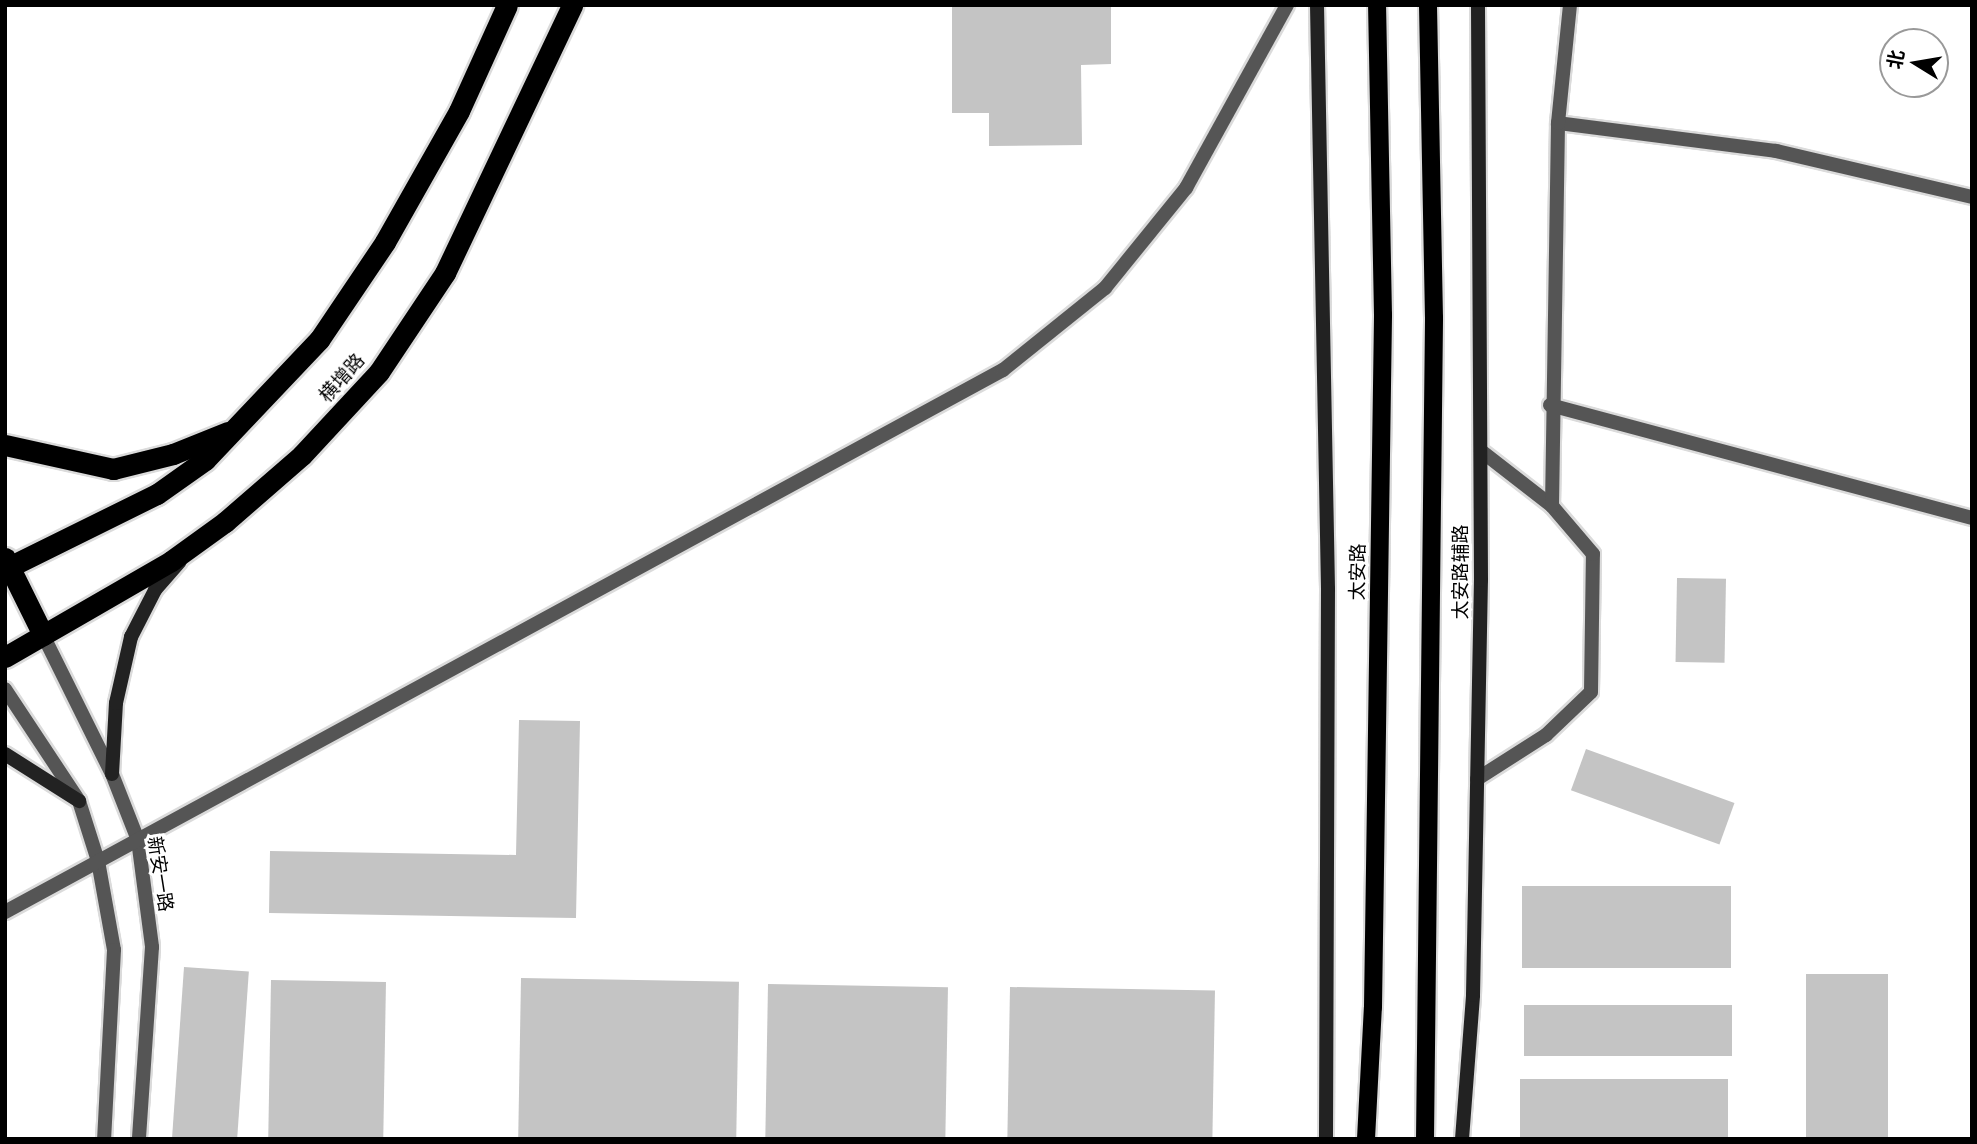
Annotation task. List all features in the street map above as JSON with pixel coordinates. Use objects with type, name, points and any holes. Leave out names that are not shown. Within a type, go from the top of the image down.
[{"type":"highway","points":[[43,635],[7,565],[157,494],[205,460],[240,427],[319,340],[385,242],[459,111],[507,5]]},
{"type":"highway","name":"横增路","points":[[5,657],[192,546],[302,455],[379,372],[445,273],[572,5]]},
{"type":"highway","points":[[5,445],[113,469],[173,454],[240,427]]},
{"type":"main road","points":[[1317,5],[1328,589],[1326,1139]]},
{"type":"main road","name":"太安路","points":[[1366,1139],[1373,1007],[1383,315],[1377,5]]},
{"type":"main road","points":[[1425,1139],[1434,318],[1428,5]]},
{"type":"main road","name":"太安路辅路","points":[[1461,1139],[1474,995],[1481,451],[1478,5]]},
{"type":"main road","points":[[112,774],[116,703],[131,637],[155,590],[192,546]]},
{"type":"main road","points":[[5,754],[79,801]]},
{"type":"street","points":[[5,912],[1003,370],[1105,288],[1186,188],[1287,5]]},
{"type":"street","points":[[1552,506],[1550,405],[1558,122],[1570,5]]},
{"type":"street","points":[[1558,122],[1776,151],[1972,197]]},
{"type":"street","points":[[1550,405],[1972,518]]},
{"type":"street","points":[[1477,779],[1546,734],[1591,692],[1593,554],[1552,506],[1481,451]]},
{"type":"street","name":"新安一路","points":[[43,635],[112,774],[138,840],[152,947],[139,1139]]},
{"type":"street","points":[[5,689],[79,801],[98,861],[114,950],[104,1139]]},
{"type":"building","points":[[952,5],[1111,5],[1111,64],[1081,65],[1082,145],[989,146],[989,113],[952,113]]},
{"type":"building","points":[[1677,578],[1726,579],[1725,663],[1676,662]]},
{"type":"building","points":[[519,720],[580,721],[576,918],[269,913],[270,851],[516,855]]},
{"type":"building","points":[[1586,749],[1734,803],[1719,844],[1571,790]]},
{"type":"building","points":[[1522,886],[1731,886],[1731,968],[1522,968]]},
{"type":"building","points":[[184,967],[249,972],[237,1139],[172,1139]]},
{"type":"building","points":[[1806,974],[1888,974],[1888,1139],[1806,1139]]},
{"type":"building","points":[[521,978],[739,982],[736,1139],[518,1139]]},
{"type":"building","points":[[271,980],[386,982],[383,1139],[268,1139]]},
{"type":"building","points":[[768,984],[948,987],[945,1139],[765,1139]]},
{"type":"building","points":[[1010,987],[1215,991],[1212,1139],[1007,1139]]},
{"type":"building","points":[[1524,1005],[1732,1005],[1732,1056],[1524,1056]]},
{"type":"building","points":[[1520,1079],[1728,1079],[1728,1139],[1520,1139]]}]
